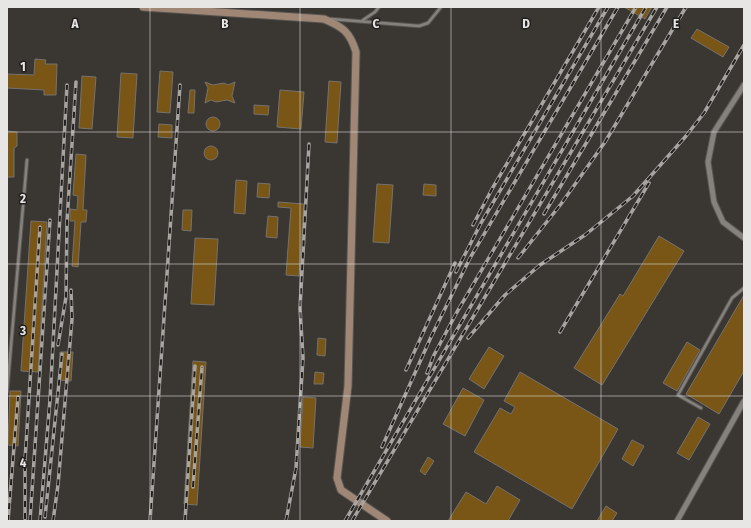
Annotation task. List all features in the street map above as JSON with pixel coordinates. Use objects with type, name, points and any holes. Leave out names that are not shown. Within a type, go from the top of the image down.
[{"type":"street","points":[[143,7],[324,19],[341,26],[352,38],[356,52],[348,386],[337,478],[341,490],[387,521]]},
{"type":"street","points":[[744,84],[714,132],[708,162],[714,202],[723,222],[744,238]]},
{"type":"street","points":[[677,521],[744,401]]},
{"type":"lane","points":[[362,21],[375,12],[379,7]]},
{"type":"lane","points":[[324,19],[419,26],[428,24],[441,7]]},
{"type":"lane","points":[[7,392],[27,160]]},
{"type":"lane","points":[[701,408],[678,395],[732,298],[744,288]]},
{"type":"building","points":[[624,7],[652,7],[645,19]]},
{"type":"building","points":[[697,29],[729,47],[723,57],[691,38]]},
{"type":"building","points":[[35,59],[46,60],[45,64],[57,64],[56,95],[44,95],[44,90],[7,88],[7,74],[34,75]]},
{"type":"building","points":[[160,71],[173,72],[170,113],[157,112]]},
{"type":"building","points":[[121,73],[137,74],[133,138],[117,137]]},
{"type":"building","points":[[82,76],[96,77],[92,129],[79,128]]},
{"type":"building","points":[[329,81],[341,82],[337,143],[325,142]]},
{"type":"building","points":[[205,82],[213,85],[224,83],[228,85],[235,82],[232,96],[235,103],[227,100],[216,102],[211,100],[205,103],[208,88]]},
{"type":"building","points":[[190,90],[195,90],[194,113],[188,113]]},
{"type":"building","points":[[280,90],[304,92],[301,129],[277,127]]},
{"type":"building","points":[[254,105],[269,106],[268,115],[254,114]]},
{"type":"building","points":[[213,117],[218,119],[220,124],[218,129],[213,131],[208,129],[206,124],[208,119]]},
{"type":"building","points":[[159,124],[172,125],[172,138],[158,137]]},
{"type":"building","points":[[7,131],[17,132],[17,146],[14,148],[14,177],[7,177]]},
{"type":"building","points":[[211,146],[216,148],[218,153],[216,158],[211,160],[206,158],[204,153],[206,148]]},
{"type":"building","points":[[76,154],[86,155],[83,210],[87,210],[86,222],[81,222],[78,267],[72,266],[75,221],[70,221],[70,209],[77,210],[78,196],[73,195]]},
{"type":"building","points":[[236,180],[247,181],[245,214],[234,213]]},
{"type":"building","points":[[258,183],[270,184],[269,198],[257,197]]},
{"type":"building","points":[[377,184],[393,185],[389,243],[373,242]]},
{"type":"building","points":[[424,184],[436,185],[436,196],[423,195]]},
{"type":"building","points":[[278,202],[304,204],[299,276],[286,275],[291,208],[278,207]]},
{"type":"building","points":[[183,210],[192,210],[191,231],[182,230]]},
{"type":"building","points":[[268,216],[278,217],[277,238],[266,237]]},
{"type":"building","points":[[31,221],[47,222],[38,372],[21,371]]},
{"type":"building","points":[[659,236],[684,251],[602,385],[574,368],[620,294],[623,296]]},
{"type":"building","points":[[195,238],[218,239],[214,305],[191,304]]},
{"type":"building","points":[[744,295],[744,371],[719,414],[686,394]]},
{"type":"building","points":[[318,338],[326,339],[325,356],[317,355]]},
{"type":"building","points":[[687,342],[700,350],[677,391],[663,383]]},
{"type":"building","points":[[489,347],[504,356],[484,389],[469,379]]},
{"type":"building","points":[[60,352],[73,352],[71,381],[59,380]]},
{"type":"building","points":[[193,361],[206,362],[197,505],[184,504]]},
{"type":"building","points":[[315,372],[324,373],[323,384],[314,384]]},
{"type":"building","points":[[520,372],[618,429],[572,509],[474,452],[500,408],[511,414],[515,407],[504,401]]},
{"type":"building","points":[[463,388],[484,400],[465,436],[443,424]]},
{"type":"building","points":[[10,391],[21,391],[18,446],[8,445]]},
{"type":"building","points":[[303,397],[316,398],[313,448],[300,447]]},
{"type":"building","points":[[698,417],[710,424],[689,460],[677,453]]},
{"type":"building","points":[[632,440],[644,446],[633,466],[622,459]]},
{"type":"building","points":[[428,457],[434,461],[425,475],[420,471]]},
{"type":"building","points":[[497,486],[520,500],[508,521],[448,521],[466,492],[486,504]]},
{"type":"building","points":[[606,506],[617,513],[612,521],[597,521]]},
{"type":"railway","points":[[473,225],[492,189],[599,7]]},
{"type":"railway","points":[[456,272],[481,223],[608,7]]},
{"type":"railway","points":[[382,447],[431,337],[470,258],[618,7]]},
{"type":"railway","points":[[427,373],[434,355],[457,312],[636,7]]},
{"type":"railway","points":[[345,521],[646,7]]},
{"type":"railway","points":[[352,521],[657,7]]},
{"type":"railway","points":[[544,214],[667,7]]},
{"type":"railway","points":[[518,258],[561,204],[605,142],[686,7]]},
{"type":"railway","points":[[468,338],[505,295],[540,265],[585,235],[633,196],[686,136],[704,113],[744,45]]},
{"type":"railway","points":[[58,345],[66,297],[67,221],[76,82]]},
{"type":"railway","points":[[40,521],[50,400],[67,85]]},
{"type":"railway","points":[[150,521],[180,85]]},
{"type":"railway","points":[[286,521],[296,468],[303,358],[300,308],[309,144]]},
{"type":"railway","points":[[560,332],[649,183]]},
{"type":"railway","points":[[30,521],[50,220]]},
{"type":"railway","points":[[25,519],[25,460],[40,227]]},
{"type":"railway","points":[[406,370],[455,263]]},
{"type":"railway","points":[[53,521],[58,485],[72,319],[71,290]]},
{"type":"railway","points":[[45,517],[62,354]]},
{"type":"railway","points":[[185,521],[195,366]]},
{"type":"railway","points":[[193,487],[202,367]]},
{"type":"railway","points":[[8,521],[18,397]]}]
